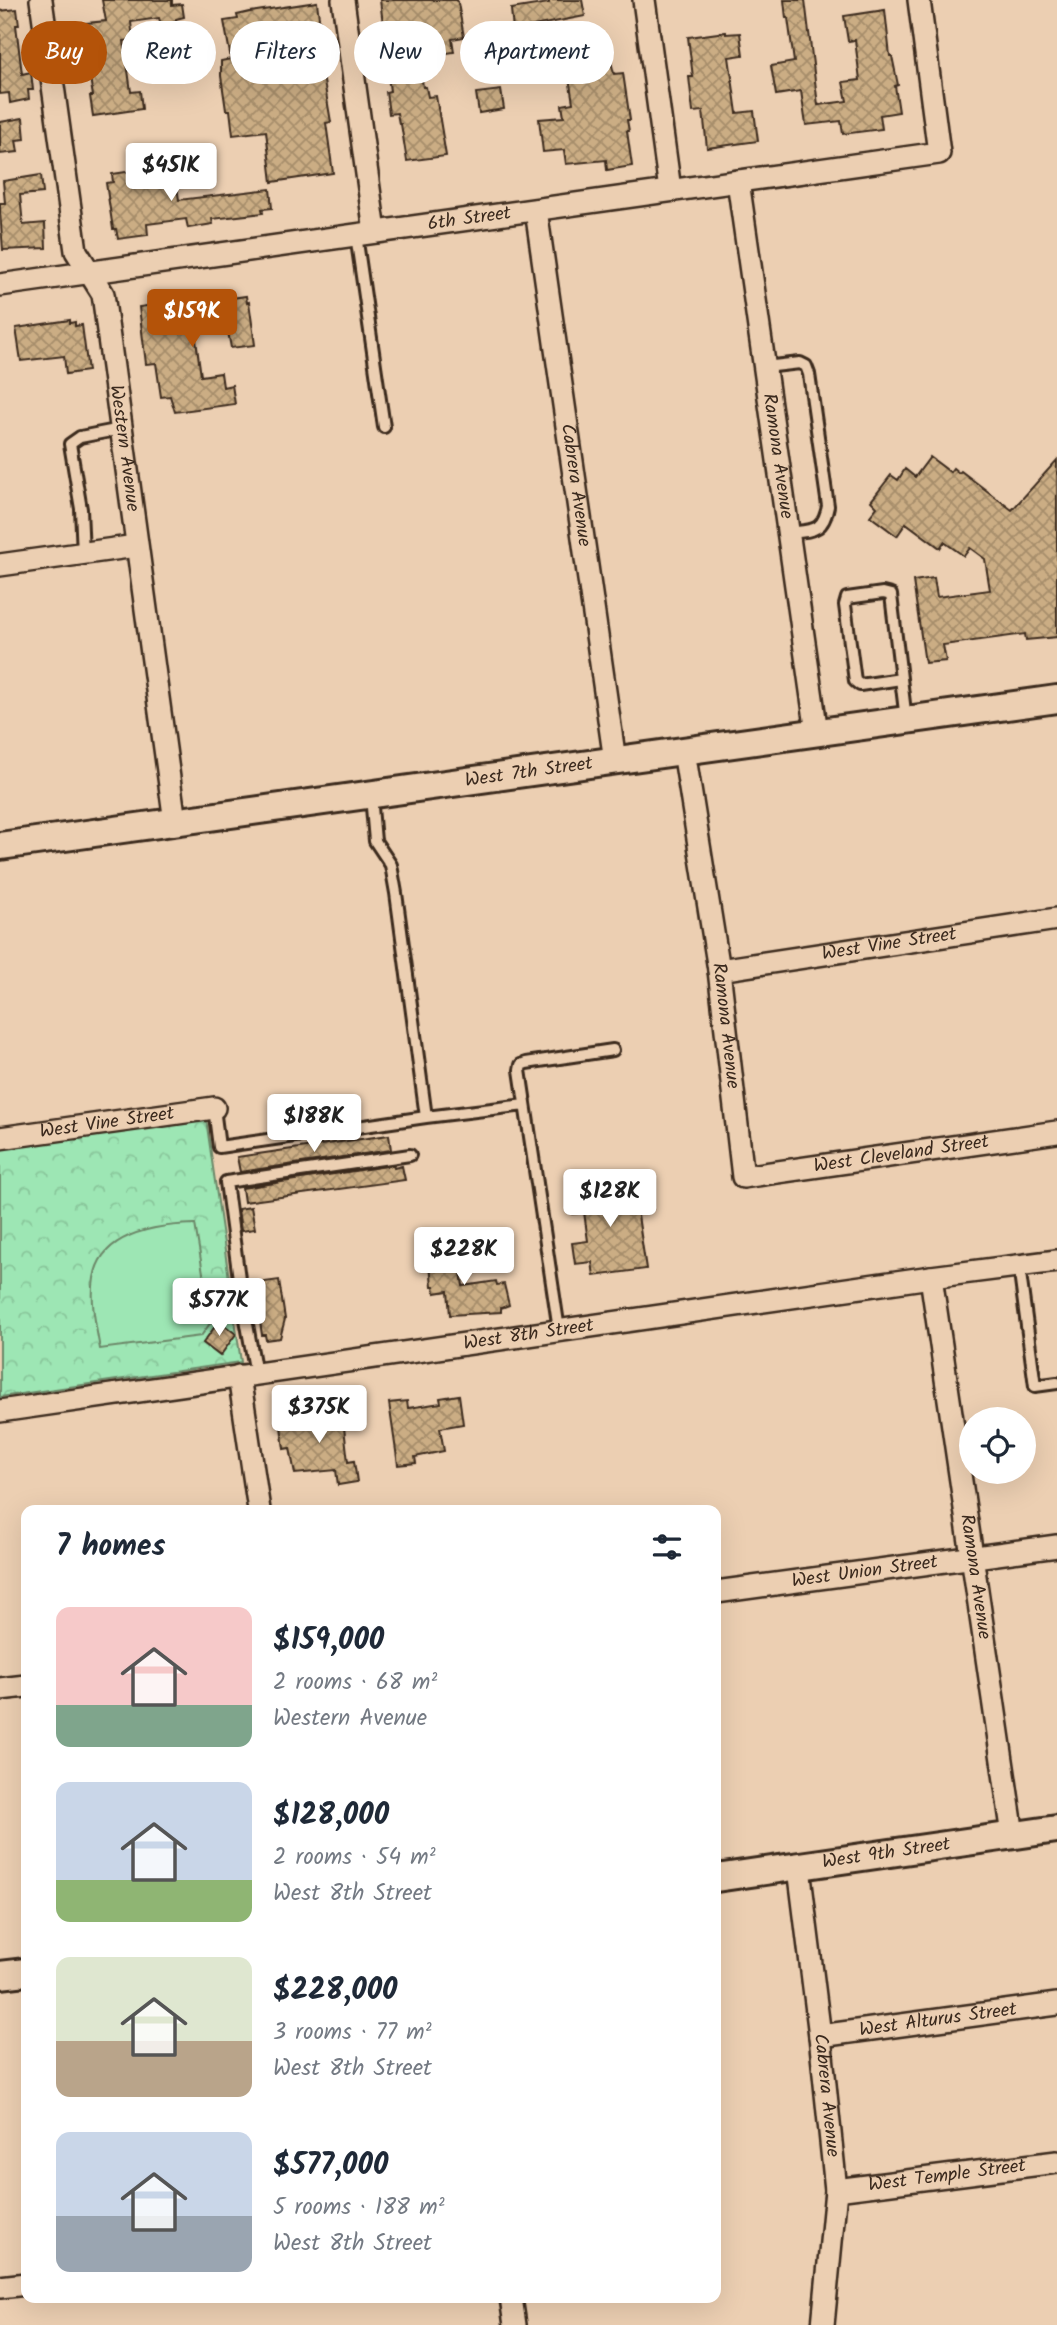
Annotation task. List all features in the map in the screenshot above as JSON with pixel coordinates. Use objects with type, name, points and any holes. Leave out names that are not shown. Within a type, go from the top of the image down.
[{"type":"street","name":"Western Avenue","points":[[41,0],[76,251],[103,294],[175,822]]},
{"type":"street","points":[[343,0],[365,234]]},
{"type":"street","points":[[644,0],[670,190]]},
{"type":"street","name":"6th Street","points":[[0,285],[939,153],[919,0]]},
{"type":"street","name":"Ramona Avenue","points":[[738,181],[817,733]]},
{"type":"street","name":"Cabrera Avenue","points":[[536,210],[615,761]]},
{"type":"street","points":[[0,565],[136,546]]},
{"type":"street","name":"West 7th Street","points":[[0,846],[1057,699]]},
{"type":"street","name":"Ramona Avenue","points":[[684,751],[719,970],[743,1177]]},
{"type":"street","name":"West Vine Street","points":[[719,970],[1057,919]]},
{"type":"street","name":"West Vine Street","points":[[0,1138],[214,1108]]},
{"type":"street","name":"West Cleveland Street","points":[[743,1177],[1057,1132]]},
{"type":"street","name":"West 8th Street","points":[[0,1411],[1057,1261]]},
{"type":"street","name":"Ramona Avenue","points":[[931,1277],[1013,1835]]},
{"type":"street","points":[[247,1375],[259,1505]]},
{"type":"street","name":"West Union Street","points":[[721,1591],[1057,1546]]},
{"type":"street","points":[[0,1689],[21,1687]]},
{"type":"street","name":"West 9th Street","points":[[721,1877],[1057,1829]]},
{"type":"street","name":"Cabrera Avenue","points":[[799,1868],[836,2190],[823,2325]]},
{"type":"street","points":[[0,1975],[21,1973]]},
{"type":"street","name":"West Alturus Street","points":[[820,2036],[1057,2004]]},
{"type":"street","name":"West Temple Street","points":[[836,2190],[1057,2162]]},
{"type":"street","points":[[0,2287],[21,2285]]},
{"type":"street","points":[[512,2303],[515,2325]]},
{"type":"lane","points":[[365,234],[384,427]]},
{"type":"lane","points":[[765,368],[800,363],[806,366],[828,506],[825,521],[817,529],[788,533]]},
{"type":"lane","points":[[83,554],[81,509],[70,444],[80,437],[121,429]]},
{"type":"lane","points":[[901,680],[860,685],[855,681],[845,605],[847,598],[883,593],[891,596],[906,720]]},
{"type":"lane","points":[[371,795],[375,841],[391,865],[396,893],[426,1117]]},
{"type":"lane","points":[[559,1330],[521,1065],[613,1050]]},
{"type":"lane","points":[[214,1108],[219,1147],[525,1105]]},
{"type":"lane","points":[[247,1375],[240,1286],[226,1182],[410,1155]]},
{"type":"lane","points":[[1020,1266],[1035,1386],[1057,1382]]},
{"type":"green space","points":[[206,1119],[241,1362],[0,1397],[0,1149]]},
{"type":"green space","points":[[195,1224],[211,1322],[201,1336],[100,1349],[93,1287],[99,1263],[107,1250],[119,1241],[148,1229]]},
{"type":"building","points":[[102,0],[172,0],[172,5],[182,4],[184,17],[176,21],[160,21],[159,18],[121,21],[121,84],[130,84],[131,92],[140,91],[142,109],[93,116],[91,84],[107,84],[106,21]]},
{"type":"building","points":[[380,0],[457,0],[461,21],[460,38],[452,39],[454,52],[446,53],[446,21],[383,21]]},
{"type":"building","points":[[549,0],[582,0],[585,16],[559,21],[512,21],[511,9],[549,3]]},
{"type":"building","points":[[784,0],[805,0],[818,105],[847,101],[843,82],[860,80],[855,40],[848,41],[844,16],[885,10],[890,56],[898,85],[895,86],[899,112],[880,115],[882,129],[843,134],[841,121],[806,125],[801,91],[776,95],[771,66],[794,62]]},
{"type":"building","points":[[317,2],[319,21],[230,21],[230,54],[224,21],[238,19],[237,15]]},
{"type":"building","points":[[17,9],[21,84],[32,84],[33,90],[28,90],[29,99],[10,103],[9,93],[0,94],[0,11]]},
{"type":"building","points":[[740,33],[743,55],[729,57],[737,113],[754,111],[758,141],[707,148],[703,111],[693,112],[689,77],[693,77],[688,37]]},
{"type":"building","points":[[230,59],[230,84],[324,84],[331,122],[326,123],[333,173],[272,182],[266,131],[233,135],[230,110],[226,110],[221,61]]},
{"type":"building","points":[[623,73],[630,120],[627,120],[627,131],[632,166],[607,170],[606,160],[566,164],[564,150],[543,152],[539,119],[564,117],[562,105],[573,103],[570,84],[614,84],[614,74]]},
{"type":"building","points":[[389,84],[423,84],[428,97],[436,96],[446,156],[407,161],[397,113],[389,114],[386,92],[390,91]]},
{"type":"building","points":[[501,90],[504,109],[479,113],[476,93]]},
{"type":"building","points":[[23,118],[25,139],[16,140],[18,152],[0,154],[0,122]]},
{"type":"building","points":[[174,167],[179,200],[270,189],[272,208],[262,209],[263,213],[212,219],[213,224],[188,228],[186,219],[147,224],[148,235],[118,239],[116,229],[113,229],[106,183],[113,182],[112,174]]},
{"type":"building","points":[[41,175],[43,193],[20,195],[23,225],[45,223],[46,248],[3,250],[0,203],[5,203],[3,181]]},
{"type":"building","points":[[246,296],[255,345],[231,348],[226,321],[194,325],[201,376],[221,373],[223,387],[232,385],[235,404],[175,412],[170,396],[161,397],[156,363],[146,364],[139,307],[176,302],[177,306]]},
{"type":"building","points":[[70,320],[70,323],[75,322],[75,326],[82,325],[88,371],[66,374],[64,356],[21,361],[16,328]]},
{"type":"building","points":[[930,457],[950,472],[953,468],[959,473],[961,471],[1012,510],[1057,460],[1057,637],[1026,640],[1025,634],[943,645],[946,661],[925,663],[913,581],[934,578],[937,597],[990,590],[985,559],[970,548],[964,556],[944,542],[940,548],[906,523],[897,536],[870,516],[877,507],[871,501],[891,475],[898,480],[905,469],[915,477]]},
{"type":"building","points":[[389,1135],[391,1150],[240,1172],[237,1157]]},
{"type":"building","points":[[393,1165],[394,1168],[402,1166],[405,1180],[244,1202],[242,1188]]},
{"type":"building","points":[[633,1182],[646,1269],[594,1276],[592,1262],[575,1264],[572,1243],[588,1241],[584,1212],[573,1214],[570,1194],[582,1192],[581,1189]]},
{"type":"building","points":[[251,1207],[255,1229],[241,1231],[238,1209]]},
{"type":"building","points":[[458,1249],[463,1286],[496,1281],[497,1285],[504,1284],[509,1305],[501,1308],[501,1312],[450,1315],[448,1291],[435,1293],[432,1286],[429,1252]]},
{"type":"building","points":[[279,1280],[285,1319],[280,1338],[266,1340],[265,1335],[262,1335],[255,1288],[258,1288],[257,1283]]},
{"type":"building","points":[[219,1321],[236,1334],[220,1356],[203,1343]]},
{"type":"building","points":[[459,1395],[463,1424],[440,1428],[444,1451],[415,1457],[416,1463],[398,1465],[389,1403],[407,1401],[408,1408],[441,1403],[440,1398]]},
{"type":"building","points":[[342,1410],[348,1462],[354,1461],[357,1482],[338,1485],[336,1470],[295,1474],[290,1448],[284,1449],[280,1419]]}]
